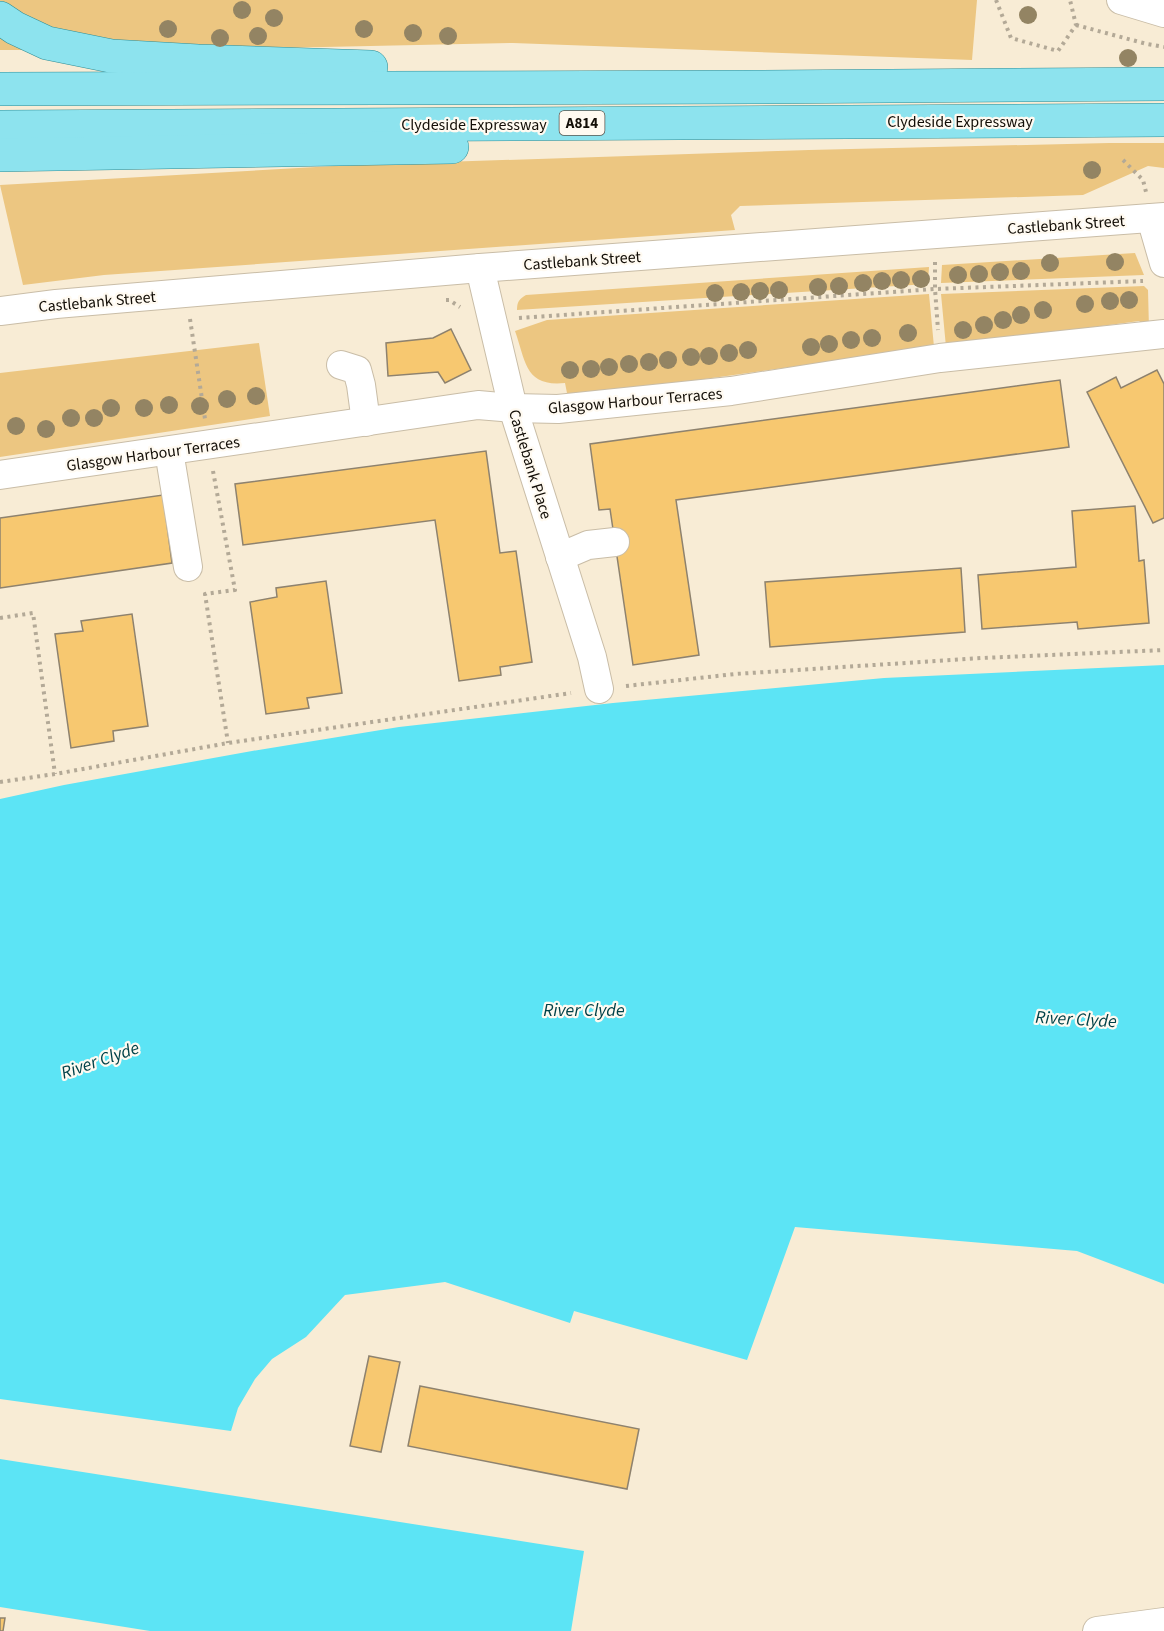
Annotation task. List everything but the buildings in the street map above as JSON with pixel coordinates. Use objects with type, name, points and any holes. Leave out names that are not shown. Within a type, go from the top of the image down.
[{"type":"main road","points":[[0,18],[47,44],[111,56],[368,67],[644,70],[756,87]]},
{"type":"main road","name":"A814","points":[[0,89],[1164,84]]},
{"type":"main road","name":"Clydeside Expressway","points":[[0,127],[1164,120]]},
{"type":"main road","points":[[0,155],[467,147],[574,123]]},
{"type":"street","points":[[1121,0],[1164,13]]},
{"type":"street","points":[[1157,218],[1158,272]]},
{"type":"street","name":"Castlebank Street","points":[[0,311],[56,304],[480,268],[1157,218]]},
{"type":"street","name":"Castlebank Place","points":[[480,268],[513,408],[592,657],[599,689]]},
{"type":"street","name":"Glasgow Harbour Terraces","points":[[0,476],[478,405],[558,409],[731,391],[940,358],[1164,333]]},
{"type":"street","points":[[340,365],[357,370],[366,422]]},
{"type":"street","points":[[169,451],[188,567]]},
{"type":"street","points":[[560,557],[588,545],[615,542]]},
{"type":"street","points":[[1097,1631],[1164,1622]]},
{"type":"path","points":[[996,0],[1011,38],[1058,51],[1076,26],[1070,0]]},
{"type":"path","points":[[1076,26],[1164,47]]},
{"type":"path","points":[[1123,160],[1143,180],[1157,218]]},
{"type":"path","points":[[935,262],[940,358]]},
{"type":"path","points":[[491,317],[507,314],[518,318],[1158,272]]},
{"type":"path","points":[[190,319],[209,445],[235,590],[205,594],[228,743]]},
{"type":"path","points":[[0,618],[33,613],[55,774]]},
{"type":"path","points":[[0,782],[46,776]]},
{"type":"shaded area","points":[[0,0],[977,0],[972,60],[513,43],[181,50],[0,50]]},
{"type":"shaded area","points":[[1164,143],[1164,168],[1148,166],[1083,195],[740,206],[731,215],[735,230],[104,275],[23,285],[0,185],[352,165]]},
{"type":"shaded area","points":[[1135,253],[1144,275],[941,283],[942,265]]},
{"type":"shaded area","points":[[929,267],[928,284],[517,310],[519,301],[526,295]]},
{"type":"shaded area","points":[[1144,286],[1148,290],[1149,329],[1139,321],[946,347],[941,294]]},
{"type":"shaded area","points":[[929,294],[934,347],[568,398],[565,383],[542,381],[529,370],[515,331],[547,320]]},
{"type":"shaded area","points":[[259,343],[270,416],[0,457],[0,373]]},
{"type":"water","name":"River Clyde","points":[[1164,665],[1164,1284],[1077,1251],[795,1227],[747,1360],[574,1311],[570,1323],[445,1282],[345,1295],[306,1337],[272,1359],[255,1379],[238,1408],[231,1431],[0,1399],[0,799],[252,751],[399,727],[613,703],[884,678]]},
{"type":"water","points":[[0,1459],[584,1551],[571,1631],[150,1631],[0,1607]]}]
